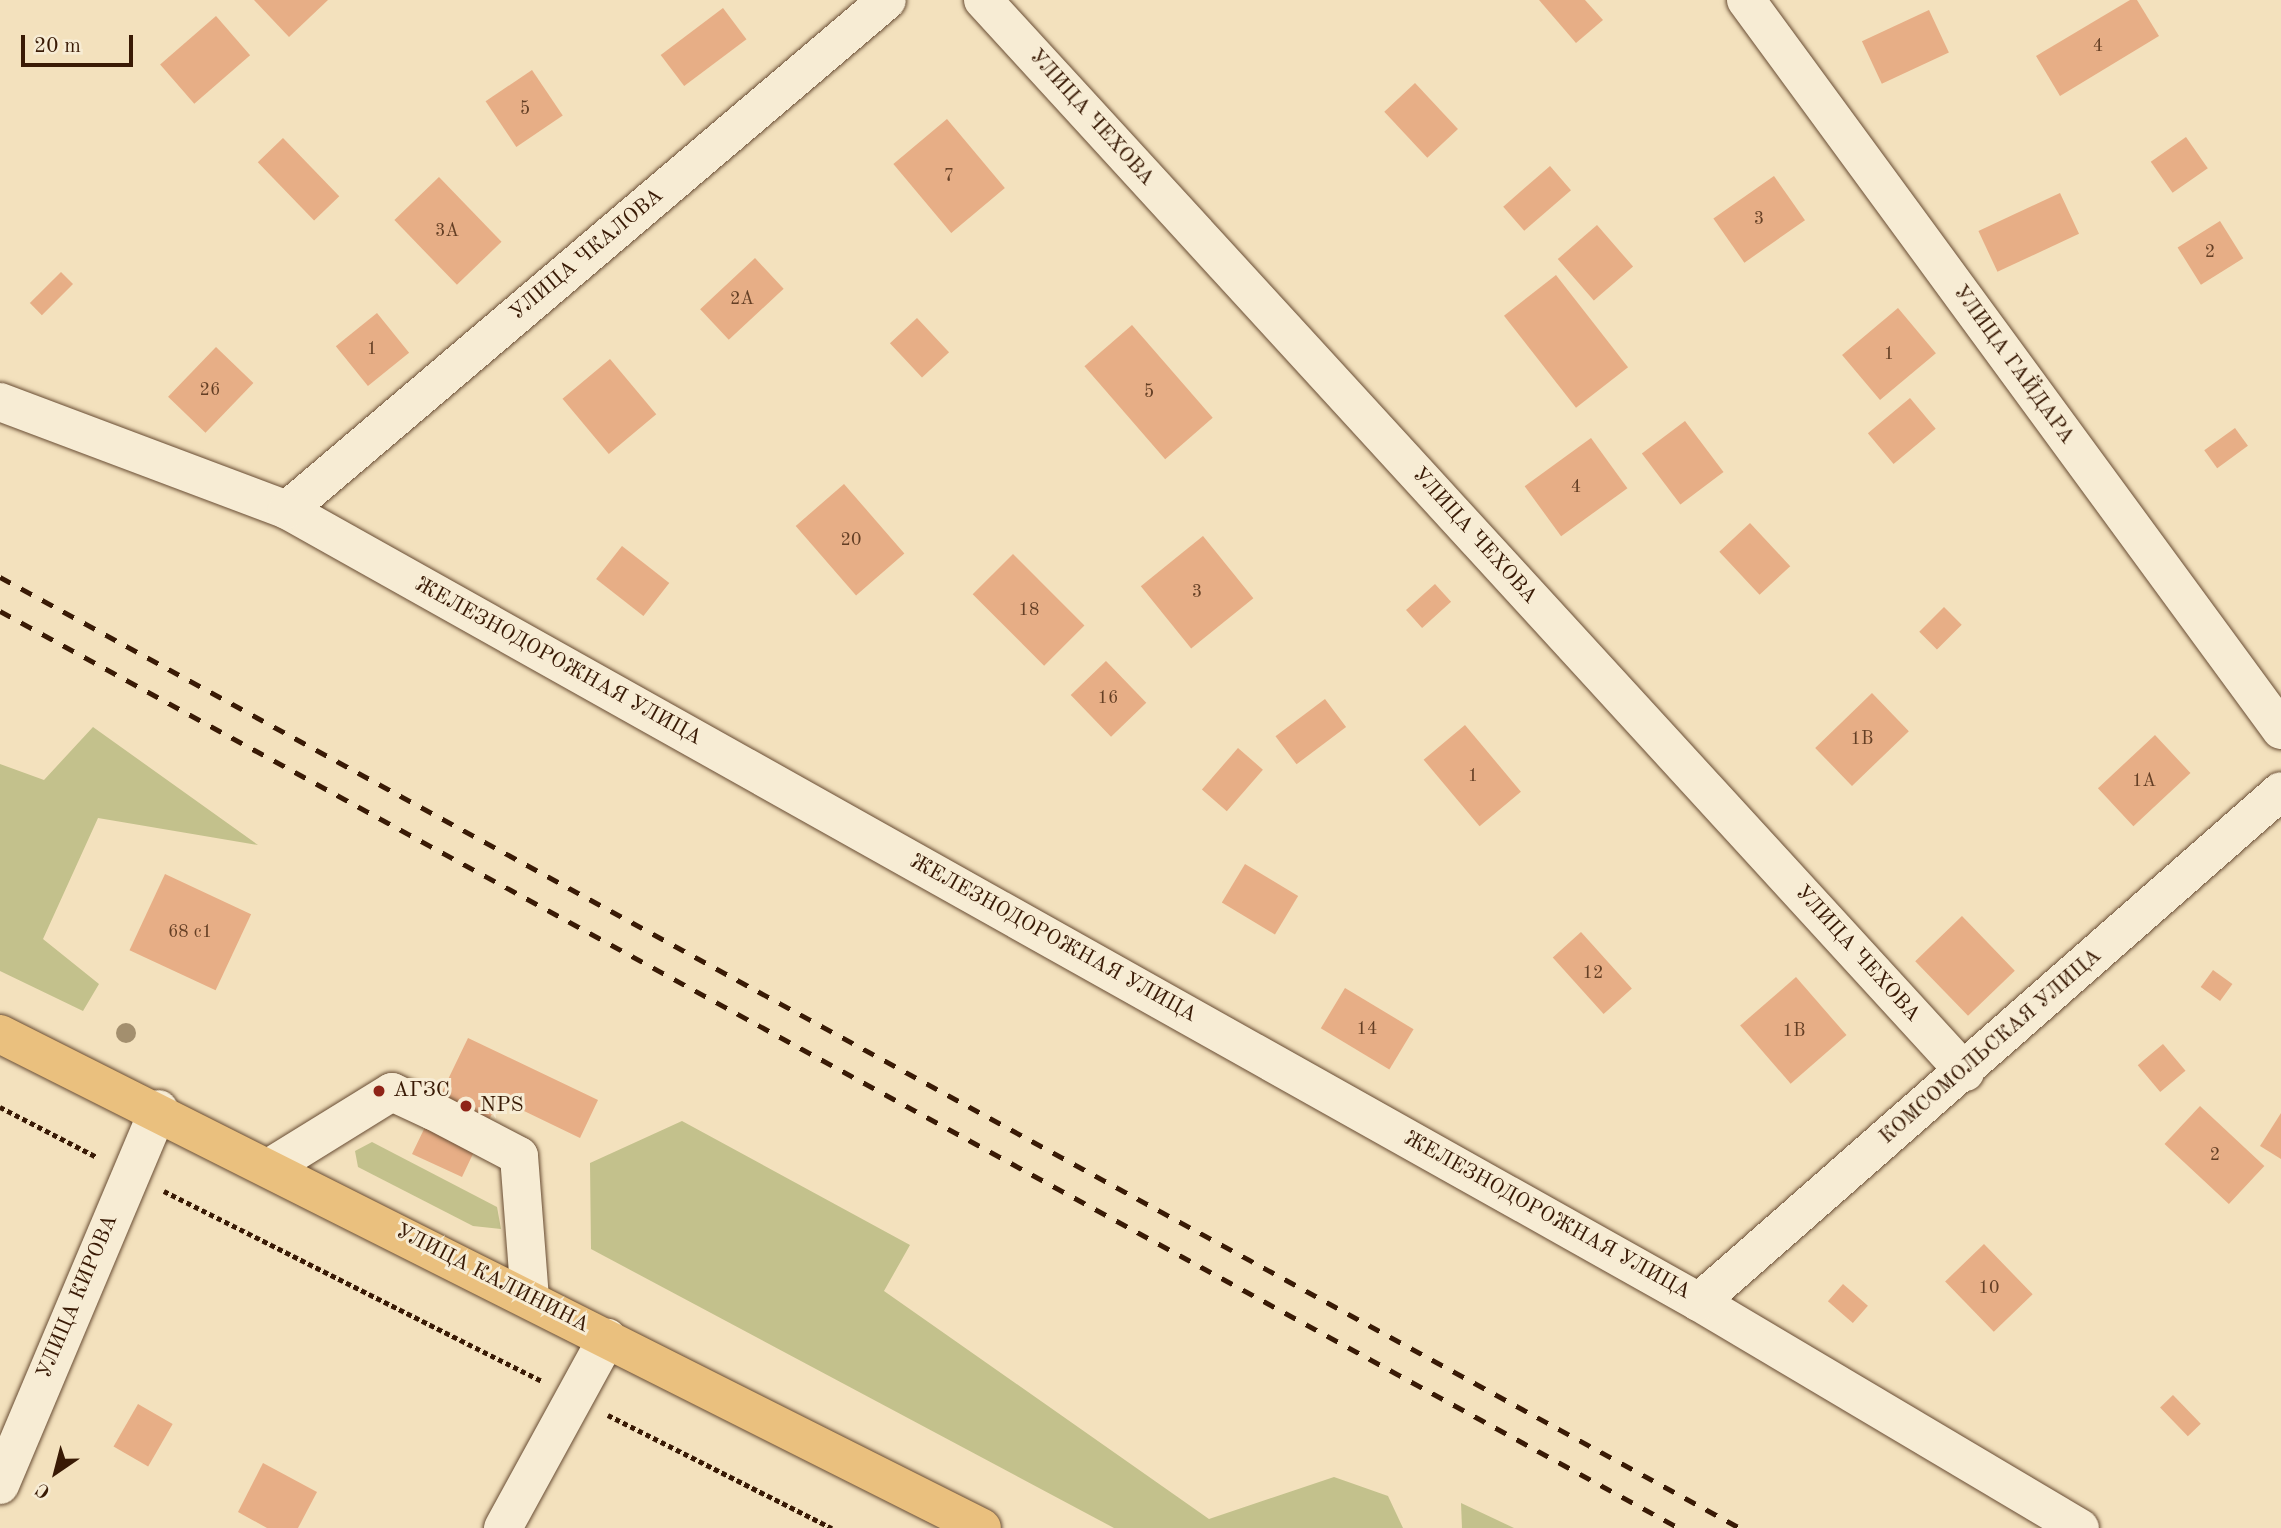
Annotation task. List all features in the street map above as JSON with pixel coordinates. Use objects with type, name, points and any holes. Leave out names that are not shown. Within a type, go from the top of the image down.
[{"type":"main road","name":"УЛИЦА КАЛИНИНА","points":[[0,1034],[159,1109],[982,1528]]},
{"type":"street","name":"УЛИЦА ЧКАЛОВА","points":[[287,510],[887,0]]},
{"type":"street","name":"УЛИЦА ЧЕХОВА","points":[[983,0],[1965,1072]]},
{"type":"street","name":"УЛИЦА ГАЙДАРА","points":[[1746,0],[2281,730]]},
{"type":"street","name":"ЖЕЛЕЗНОДОРОЖНАЯ УЛИЦА","points":[[0,402],[287,510],[1699,1302],[2080,1528]]},
{"type":"street","name":"КОМСОМОЛЬСКАЯ УЛИЦА","points":[[1699,1302],[1965,1072],[2281,791]]},
{"type":"street","points":[[272,1166],[392,1092],[433,1111],[519,1156],[530,1298]]},
{"type":"street","name":"УЛИЦА КИРОВА","points":[[0,1485],[159,1109]]},
{"type":"street","points":[[503,1528],[572,1397],[607,1338]]},
{"type":"path","points":[[0,1107],[832,1528]]},
{"type":"shaded area","points":[[93,727],[258,845],[98,818],[43,939],[99,984],[83,1011],[0,971],[0,764],[44,780]]},
{"type":"shaded area","points":[[682,1121],[910,1245],[884,1291],[1209,1519],[1334,1477],[1388,1496],[1403,1528],[1114,1528],[591,1249],[590,1163]]},
{"type":"shaded area","points":[[372,1142],[497,1207],[501,1229],[473,1226],[358,1167],[355,1151]]},
{"type":"shaded area","points":[[1461,1503],[1514,1528],[1462,1528]]},
{"type":"building","points":[[254,0],[328,0],[289,37]]},
{"type":"building","points":[[1539,0],[1585,0],[1603,20],[1576,43]]},
{"type":"building","points":[[2130,0],[2137,0],[2159,36],[2060,96],[2036,56]]},
{"type":"building","points":[[723,8],[746,39],[684,86],[661,55]]},
{"type":"building","points":[[1929,10],[1949,53],[1882,84],[1862,41]]},
{"type":"building","points":[[216,16],[250,55],[194,104],[160,65]]},
{"type":"building","points":[[532,70],[563,116],[516,147],[486,101]]},
{"type":"building","points":[[1415,83],[1458,129],[1427,158],[1384,112]]},
{"type":"building","points":[[947,119],[1005,188],[951,233],[893,164]]},
{"type":"building","points":[[2186,137],[2208,168],[2173,193],[2151,162]]},
{"type":"building","points":[[283,138],[339,196],[314,221],[258,162]]},
{"type":"building","points":[[1550,166],[1571,190],[1524,231],[1503,207]]},
{"type":"building","points":[[1774,176],[1805,220],[1744,263],[1713,218]]},
{"type":"building","points":[[439,177],[502,242],[457,285],[394,220]]},
{"type":"building","points":[[2060,193],[2079,234],[1997,272],[1978,231]]},
{"type":"building","points":[[2220,221],[2243,258],[2201,285],[2178,247]]},
{"type":"building","points":[[1597,225],[1633,267],[1594,301],[1558,259]]},
{"type":"building","points":[[755,258],[784,289],[729,340],[700,309]]},
{"type":"building","points":[[61,272],[73,284],[42,315],[30,303]]},
{"type":"building","points":[[1556,275],[1628,367],[1576,408],[1504,316]]},
{"type":"building","points":[[1898,308],[1936,353],[1880,400],[1842,355]]},
{"type":"building","points":[[377,313],[409,353],[368,386],[336,346]]},
{"type":"building","points":[[917,318],[949,352],[922,378],[890,343]]},
{"type":"building","points":[[1132,325],[1213,418],[1165,459],[1084,366]]},
{"type":"building","points":[[216,347],[253,383],[205,433],[168,397]]},
{"type":"building","points":[[610,359],[656,414],[609,454],[563,399]]},
{"type":"building","points":[[1910,398],[1936,429],[1894,464],[1868,433]]},
{"type":"building","points":[[1685,421],[1724,472],[1680,505],[1642,453]]},
{"type":"building","points":[[2235,428],[2248,446],[2217,468],[2204,450]]},
{"type":"building","points":[[1591,438],[1627,488],[1561,536],[1525,486]]},
{"type":"building","points":[[844,484],[904,553],[856,595],[796,526]]},
{"type":"building","points":[[1750,523],[1790,566],[1760,595],[1719,552]]},
{"type":"building","points":[[1203,536],[1253,598],[1191,649],[1141,586]]},
{"type":"building","points":[[622,546],[669,583],[643,616],[596,579]]},
{"type":"building","points":[[1013,554],[1084,625],[1044,666],[973,594]]},
{"type":"building","points":[[1435,584],[1451,602],[1422,628],[1406,610]]},
{"type":"building","points":[[1944,607],[1962,625],[1937,649],[1919,632]]},
{"type":"building","points":[[1106,661],[1146,703],[1111,737],[1071,695]]},
{"type":"building","points":[[1872,693],[1909,731],[1852,786],[1815,748]]},
{"type":"building","points":[[1325,699],[1346,727],[1297,764],[1275,736]]},
{"type":"building","points":[[1465,725],[1521,792],[1480,826],[1424,760]]},
{"type":"building","points":[[2155,735],[2190,773],[2133,826],[2098,788]]},
{"type":"building","points":[[1238,748],[1263,770],[1227,811],[1202,790]]},
{"type":"building","points":[[1245,864],[1298,896],[1275,935],[1222,903]]},
{"type":"building","points":[[165,874],[251,914],[216,990],[130,950]]},
{"type":"building","points":[[1962,916],[2015,971],[1968,1016],[1915,961]]},
{"type":"building","points":[[1581,932],[1632,988],[1604,1014],[1553,957]]},
{"type":"building","points":[[2213,970],[2232,984],[2220,1001],[2201,987]]},
{"type":"building","points":[[1796,977],[1847,1035],[1791,1084],[1740,1026]]},
{"type":"building","points":[[1345,988],[1414,1029],[1389,1069],[1321,1028]]},
{"type":"building","points":[[468,1038],[598,1100],[580,1138],[499,1099],[462,1177],[412,1154]]},
{"type":"building","points":[[2163,1044],[2185,1071],[2160,1092],[2138,1065]]},
{"type":"building","points":[[2200,1106],[2264,1166],[2229,1204],[2165,1144]]},
{"type":"building","points":[[2281,1113],[2281,1159],[2260,1146]]},
{"type":"building","points":[[1984,1244],[2033,1294],[1994,1332],[1945,1282]]},
{"type":"building","points":[[1843,1284],[1868,1306],[1853,1323],[1828,1301]]},
{"type":"building","points":[[2173,1395],[2201,1424],[2188,1436],[2160,1408]]},
{"type":"building","points":[[138,1404],[173,1424],[148,1466],[114,1446]]},
{"type":"building","points":[[263,1463],[317,1492],[298,1528],[267,1528],[238,1512]]},
{"type":"railway","points":[[0,577],[1740,1528]]},
{"type":"railway","points":[[0,611],[1679,1528]]},
{"type":"place","name":"АГЗС","points":[[379,1091]]},
{"type":"place","name":"NPS","points":[[466,1106]]}]
